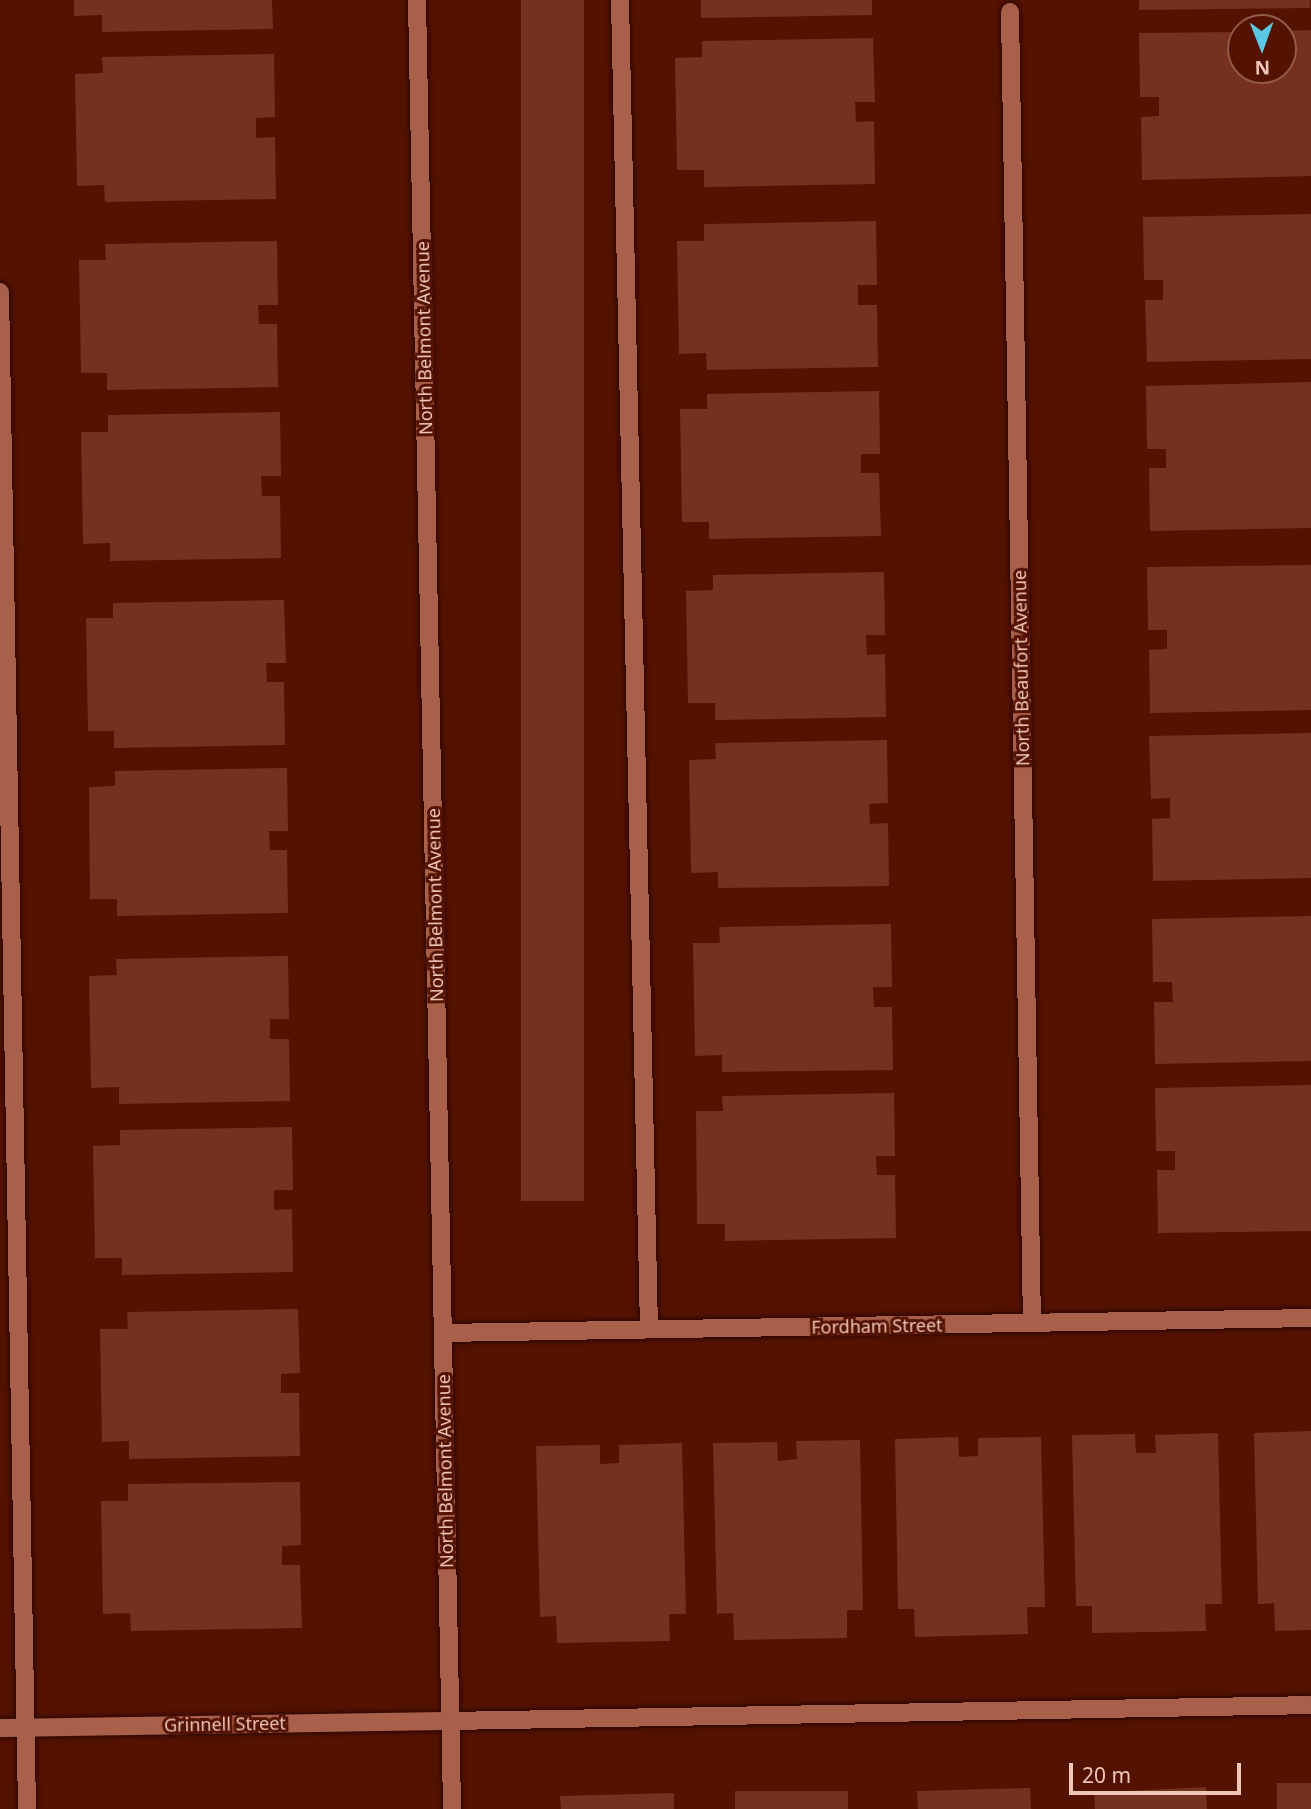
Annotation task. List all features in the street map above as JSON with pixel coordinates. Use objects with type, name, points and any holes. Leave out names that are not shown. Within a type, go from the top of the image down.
[{"type":"street","name":"North Belmont Avenue","points":[[418,0],[452,1809]]},
{"type":"street","points":[[620,0],[649,1329]]},
{"type":"street","name":"North Beaufort Avenue","points":[[1010,12],[1032,1323]]},
{"type":"street","points":[[0,292],[27,1809]]},
{"type":"street","name":"Fordham Street","points":[[443,1333],[1311,1318]]},
{"type":"street","name":"Grinnell Street","points":[[0,1728],[1311,1706]]},
{"type":"building","points":[[74,0],[272,0],[273,29],[102,32],[102,15],[74,16]]},
{"type":"building","points":[[521,0],[584,0],[584,1201],[521,1201]]},
{"type":"building","points":[[701,0],[872,0],[872,15],[701,18]]},
{"type":"building","points":[[1139,0],[1310,0],[1310,8],[1139,10]]},
{"type":"building","points":[[1297,30],[1311,30],[1311,176],[1142,180],[1141,117],[1159,116],[1159,97],[1140,97],[1139,33],[1227,32],[1227,84],[1297,84]]},
{"type":"building","points":[[873,38],[875,102],[855,102],[856,122],[874,121],[875,184],[704,187],[704,170],[677,170],[675,58],[702,57],[702,41]]},
{"type":"building","points":[[274,54],[275,117],[256,118],[256,138],[275,137],[276,199],[105,202],[104,185],[77,186],[75,74],[103,73],[102,57]]},
{"type":"building","points":[[1311,214],[1311,359],[1147,362],[1145,300],[1163,300],[1163,280],[1144,280],[1143,217]]},
{"type":"building","points":[[876,221],[877,285],[858,285],[858,305],[877,305],[878,367],[707,370],[706,353],[679,354],[677,241],[704,241],[704,224]]},
{"type":"building","points":[[277,241],[278,305],[258,305],[259,324],[277,324],[278,387],[107,390],[107,373],[81,373],[79,260],[106,260],[105,244]]},
{"type":"building","points":[[1311,382],[1311,528],[1150,531],[1149,468],[1166,468],[1166,449],[1147,449],[1146,386]]},
{"type":"building","points":[[879,391],[880,454],[861,454],[861,473],[879,473],[881,536],[709,539],[709,522],[682,522],[680,409],[707,409],[707,394]]},
{"type":"building","points":[[280,412],[281,476],[261,476],[262,496],[280,496],[281,558],[110,561],[110,543],[83,544],[81,432],[108,432],[108,415]]},
{"type":"building","points":[[1311,565],[1311,710],[1150,713],[1149,650],[1167,649],[1167,630],[1148,630],[1147,567]]},
{"type":"building","points":[[884,572],[885,635],[866,635],[867,655],[885,654],[886,717],[715,720],[715,703],[688,703],[686,591],[713,590],[713,575]]},
{"type":"building","points":[[284,600],[286,663],[266,663],[267,682],[284,682],[285,745],[114,748],[114,731],[88,731],[86,618],[113,618],[113,603]]},
{"type":"building","points":[[1311,733],[1311,878],[1153,881],[1152,819],[1170,818],[1170,798],[1151,799],[1149,736]]},
{"type":"building","points":[[887,740],[888,803],[869,804],[870,824],[888,823],[889,886],[718,888],[718,872],[691,873],[689,760],[716,759],[715,743]]},
{"type":"building","points":[[287,768],[288,831],[269,831],[270,850],[287,850],[288,913],[117,916],[117,899],[90,899],[89,787],[115,786],[115,771]]},
{"type":"building","points":[[1311,916],[1311,1061],[1155,1064],[1154,1002],[1173,1002],[1172,982],[1153,982],[1152,919]]},
{"type":"building","points":[[891,924],[892,987],[873,987],[874,1007],[892,1007],[893,1070],[722,1072],[722,1055],[695,1056],[693,943],[720,943],[719,927]]},
{"type":"building","points":[[288,956],[289,1019],[270,1019],[270,1039],[289,1039],[290,1101],[119,1104],[119,1087],[91,1088],[89,976],[117,975],[116,959]]},
{"type":"building","points":[[1311,1085],[1311,1231],[1158,1233],[1157,1170],[1175,1170],[1175,1151],[1156,1151],[1155,1088]]},
{"type":"building","points":[[894,1093],[895,1156],[876,1156],[877,1175],[895,1175],[896,1238],[725,1241],[725,1224],[697,1224],[696,1111],[723,1111],[722,1096]]},
{"type":"building","points":[[292,1127],[293,1190],[274,1190],[274,1210],[292,1209],[293,1272],[122,1275],[122,1258],[95,1258],[93,1146],[120,1145],[120,1130]]},
{"type":"building","points":[[298,1309],[300,1373],[281,1374],[281,1393],[299,1393],[300,1456],[129,1459],[129,1441],[102,1442],[100,1329],[128,1329],[127,1312]]},
{"type":"building","points":[[1311,1431],[1311,1630],[1275,1631],[1274,1603],[1258,1604],[1254,1433]]},
{"type":"building","points":[[1218,1433],[1222,1604],[1205,1604],[1206,1631],[1092,1633],[1092,1606],[1076,1606],[1072,1435],[1135,1434],[1136,1453],[1156,1453],[1155,1435]]},
{"type":"building","points":[[958,1437],[959,1457],[978,1456],[978,1438],[1041,1437],[1045,1607],[1027,1607],[1028,1634],[915,1637],[914,1609],[898,1609],[895,1439]]},
{"type":"building","points":[[860,1440],[863,1610],[847,1610],[847,1638],[734,1640],[733,1613],[717,1614],[713,1443],[777,1442],[778,1461],[797,1459],[796,1441]]},
{"type":"building","points":[[682,1443],[686,1614],[669,1614],[670,1641],[557,1643],[556,1616],[540,1617],[536,1446],[600,1445],[600,1464],[619,1463],[619,1445]]},
{"type":"building","points":[[300,1482],[301,1545],[282,1546],[282,1565],[300,1565],[302,1628],[131,1631],[130,1613],[103,1614],[101,1501],[128,1501],[128,1484]]},
{"type":"building","points":[[1277,1783],[1311,1783],[1311,1809],[1277,1809]]},
{"type":"building","points":[[1206,1787],[1207,1809],[1095,1809],[1094,1793]]},
{"type":"building","points":[[1030,1788],[1031,1809],[918,1809],[917,1791]]},
{"type":"building","points":[[735,1791],[848,1791],[848,1809],[735,1809]]},
{"type":"building","points":[[674,1793],[674,1809],[561,1809],[560,1796]]}]
